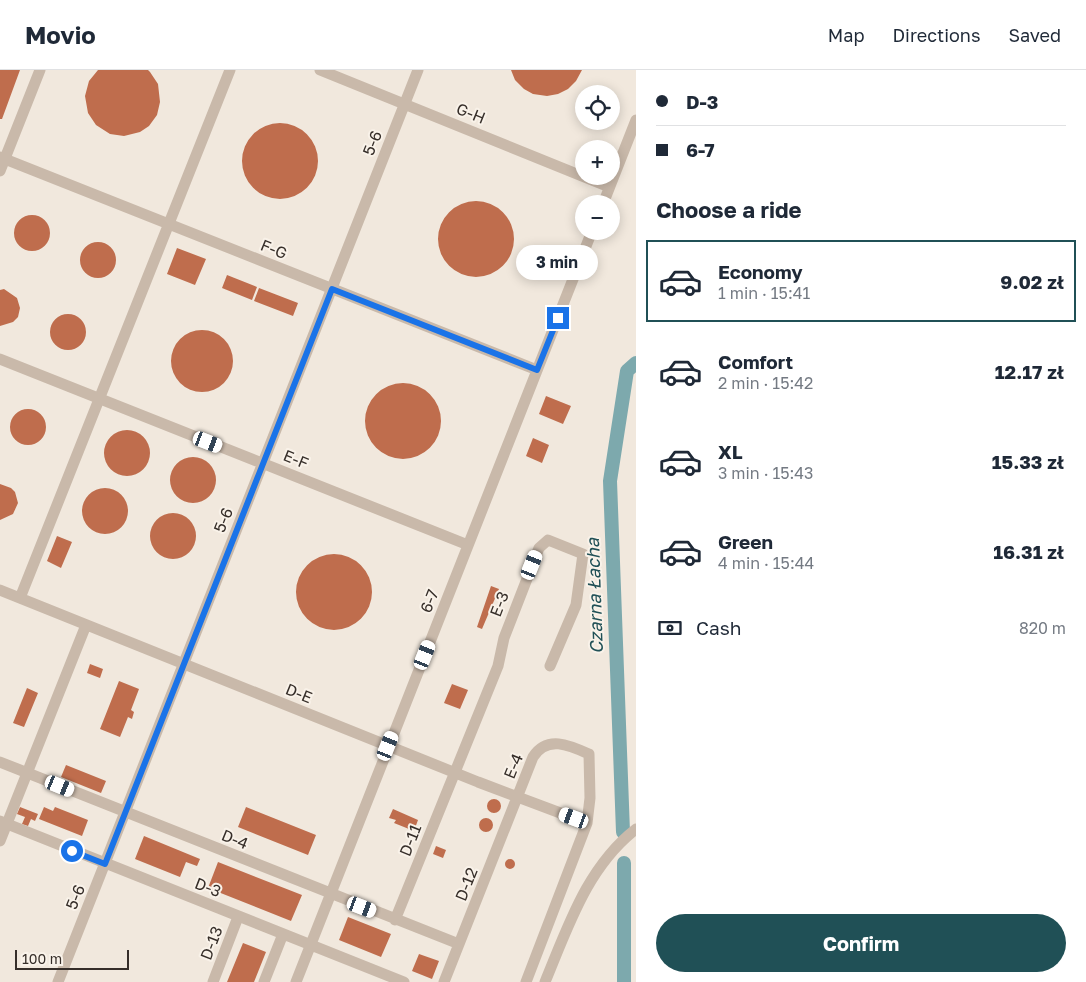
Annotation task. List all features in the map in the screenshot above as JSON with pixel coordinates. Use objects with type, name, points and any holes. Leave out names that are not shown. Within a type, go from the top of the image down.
[{"type":"street","points":[[0,171],[2,158],[40,70]]},
{"type":"street","points":[[20,598],[230,70]]},
{"type":"street","name":"G-H","points":[[320,70],[610,187]]},
{"type":"street","name":"5-6","points":[[58,982],[418,70]]},
{"type":"street","points":[[607,195],[636,120]]},
{"type":"street","name":"F-G","points":[[2,158],[537,370]]},
{"type":"street","name":"6-7","points":[[296,982],[588,240]]},
{"type":"street","name":"E-F","points":[[0,359],[468,545]]},
{"type":"street","name":"E-3","points":[[455,773],[498,666],[504,638],[535,556],[539,548],[548,540],[583,554],[576,605],[550,666]]},
{"type":"street","name":"D-E","points":[[0,590],[455,773],[587,823]]},
{"type":"street","points":[[0,841],[3,823],[27,773],[86,625]]},
{"type":"street","name":"E-4","points":[[518,797],[539,748],[550,744],[563,743],[588,754],[590,798],[587,823]]},
{"type":"street","name":"D-4","points":[[0,762],[330,895],[459,944]]},
{"type":"street","name":"D-11","points":[[395,920],[455,773]]},
{"type":"street","name":"D-12","points":[[444,982],[518,797]]},
{"type":"street","name":"D-3","points":[[3,823],[404,982]]},
{"type":"street","points":[[526,982],[587,823]]},
{"type":"street","points":[[545,982],[591,879],[615,848],[635,830]]},
{"type":"street","name":"D-13","points":[[213,982],[238,917]]},
{"type":"street","points":[[264,982],[283,934]]},
{"type":"building","points":[[0,70],[20,70],[2,119],[0,119]]},
{"type":"building","points":[[98,70],[148,70],[150,72],[158,84],[160,102],[157,115],[149,126],[140,132],[124,136],[110,134],[96,125],[88,113],[85,96],[89,81]]},
{"type":"building","points":[[511,70],[582,70],[576,81],[568,89],[558,94],[547,96],[533,94],[524,89],[515,80]]},
{"type":"building","points":[[280,123],[294,126],[307,134],[315,147],[318,161],[315,175],[307,188],[294,196],[280,199],[266,196],[253,188],[245,175],[242,161],[245,147],[253,134],[266,126]]},
{"type":"building","points":[[476,201],[490,204],[503,212],[511,225],[514,239],[511,253],[503,266],[490,274],[476,277],[462,274],[449,266],[441,253],[438,239],[441,225],[449,212],[462,204]]},
{"type":"building","points":[[32,215],[39,216],[45,220],[49,226],[49,240],[45,246],[39,250],[32,251],[25,250],[19,246],[15,240],[14,233],[15,226],[19,220],[25,216]]},
{"type":"building","points":[[98,242],[105,243],[111,247],[115,253],[115,267],[111,273],[105,277],[98,278],[91,277],[85,273],[81,267],[80,260],[81,253],[85,247],[91,243]]},
{"type":"building","points":[[177,248],[206,259],[195,285],[167,274]]},
{"type":"building","points":[[227,275],[257,287],[252,300],[222,288]]},
{"type":"building","points":[[259,288],[298,303],[293,316],[254,301]]},
{"type":"building","points":[[4,289],[17,298],[20,308],[18,317],[13,322],[0,326],[0,290]]},
{"type":"building","points":[[68,314],[75,315],[81,319],[85,325],[85,339],[81,345],[75,349],[68,350],[61,349],[55,345],[51,339],[50,332],[51,325],[55,319],[61,315]]},
{"type":"building","points":[[196,330],[208,330],[224,339],[231,349],[233,361],[231,373],[224,383],[208,392],[196,392],[185,387],[176,378],[171,367],[171,355],[176,344],[185,335]]},
{"type":"building","points":[[403,383],[417,386],[430,394],[438,407],[441,421],[438,435],[430,448],[417,456],[403,459],[389,456],[376,448],[368,435],[365,421],[368,407],[376,394],[389,386]]},
{"type":"building","points":[[546,396],[571,406],[563,424],[539,414]]},
{"type":"building","points":[[28,409],[35,410],[41,414],[45,420],[45,434],[41,440],[35,444],[28,445],[21,444],[15,440],[11,434],[10,427],[11,420],[15,414],[21,410]]},
{"type":"building","points":[[127,430],[140,434],[146,440],[150,453],[146,466],[140,472],[127,476],[114,472],[108,466],[104,453],[108,440],[114,434]]},
{"type":"building","points":[[533,438],[549,445],[542,463],[526,456]]},
{"type":"building","points":[[193,457],[206,461],[212,467],[216,480],[212,493],[206,499],[193,503],[180,499],[174,493],[170,480],[174,467],[180,461]]},
{"type":"building","points":[[0,484],[11,488],[15,492],[18,503],[13,514],[0,520]]},
{"type":"building","points":[[105,488],[118,492],[124,498],[128,511],[124,524],[118,530],[105,534],[92,530],[86,524],[82,511],[86,498],[92,492]]},
{"type":"building","points":[[173,513],[186,517],[192,523],[196,536],[192,549],[186,555],[173,559],[160,555],[154,549],[150,536],[154,523],[160,517]]},
{"type":"building","points":[[57,536],[72,542],[61,568],[47,561]]},
{"type":"building","points":[[334,554],[348,557],[361,565],[369,578],[372,592],[369,606],[361,619],[348,627],[334,630],[320,627],[307,619],[299,606],[296,592],[299,578],[307,565],[320,557]]},
{"type":"building","points":[[491,586],[499,589],[482,629],[477,627]]},
{"type":"building","points":[[90,664],[103,669],[100,678],[87,673]]},
{"type":"building","points":[[119,681],[139,689],[131,710],[134,712],[132,719],[128,717],[120,737],[100,729]]},
{"type":"building","points":[[452,684],[468,690],[460,709],[444,703]]},
{"type":"building","points":[[27,688],[38,693],[24,727],[13,723]]},
{"type":"building","points":[[66,765],[106,781],[101,793],[61,777]]},
{"type":"building","points":[[491,799],[497,799],[501,806],[497,813],[491,813],[487,809],[487,803]]},
{"type":"building","points":[[20,807],[38,814],[35,821],[31,819],[28,826],[22,824],[25,817],[17,814]]},
{"type":"building","points":[[44,807],[53,811],[55,807],[88,820],[82,836],[39,819]]},
{"type":"building","points":[[246,807],[316,835],[308,855],[238,827]]},
{"type":"building","points":[[393,809],[418,820],[414,831],[394,823],[396,820],[389,818]]},
{"type":"building","points":[[486,818],[491,820],[493,825],[491,830],[486,832],[481,830],[479,825],[481,820]]},
{"type":"building","points":[[144,836],[200,859],[197,866],[186,862],[180,877],[135,859]]},
{"type":"building","points":[[436,846],[446,850],[443,858],[433,854]]},
{"type":"building","points":[[508,859],[512,859],[515,864],[514,868],[508,869],[505,866],[505,862]]},
{"type":"building","points":[[218,862],[302,895],[291,921],[208,888]]},
{"type":"building","points":[[348,917],[391,934],[381,957],[339,940]]},
{"type":"building","points":[[243,943],[266,952],[254,982],[227,982]]},
{"type":"building","points":[[419,954],[439,961],[432,979],[412,971]]},
{"type":"waterway","name":"Czarna Łacha","points":[[623,832],[610,481],[627,371],[636,363]]},
{"type":"waterway","name":"Czarna Łacha","points":[[624,863],[624,982]]},
{"type":"route","points":[[72,851],[105,864],[332,289],[537,370],[558,318]]}]
